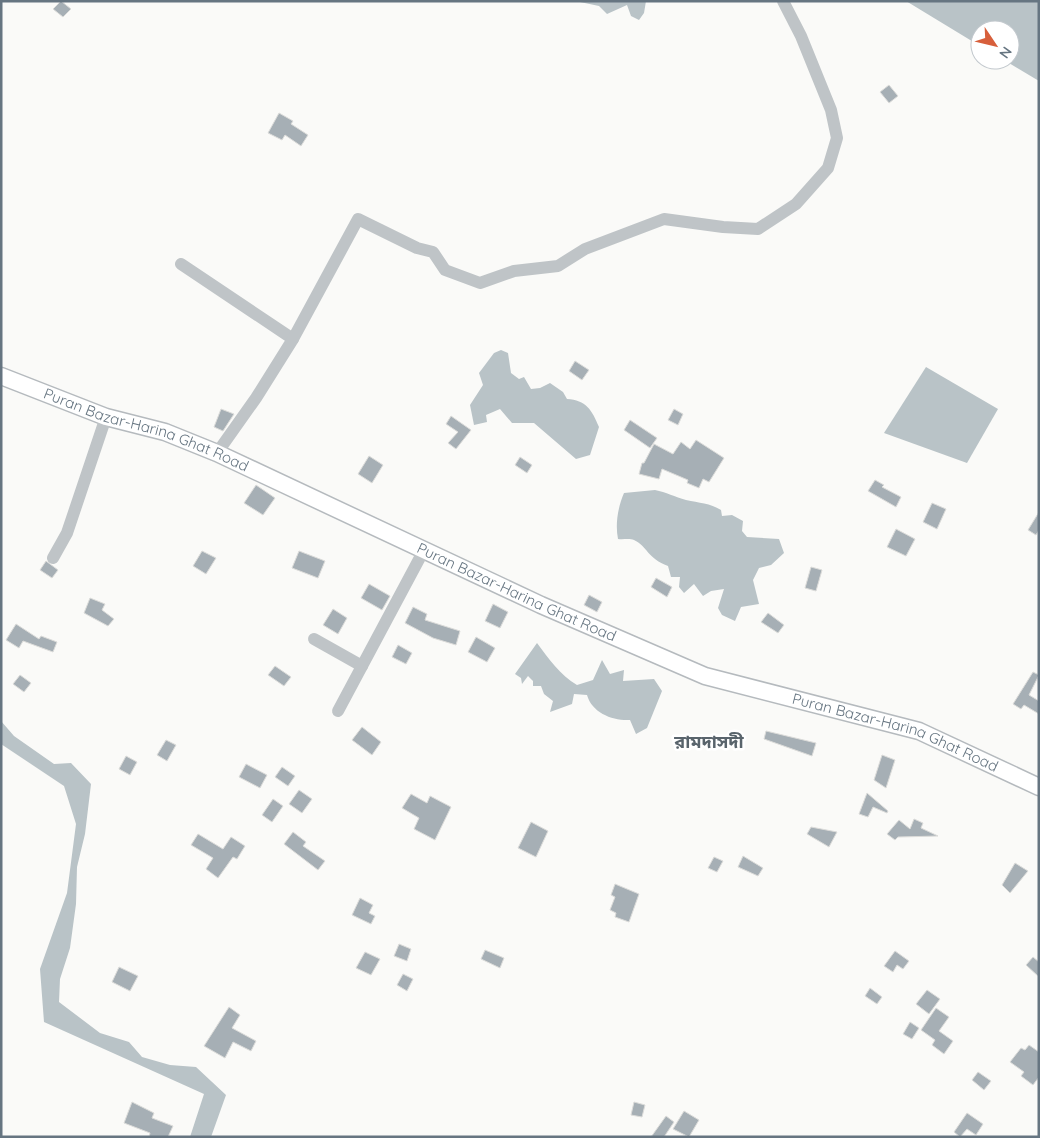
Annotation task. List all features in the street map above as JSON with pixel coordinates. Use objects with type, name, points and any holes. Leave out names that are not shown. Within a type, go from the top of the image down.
[{"type":"main road","name":"Puran Bazar-Harina Ghat Road","points":[[1,376],[106,417],[165,432],[217,453],[540,605],[705,676],[919,731],[1039,786]]},
{"type":"street","points":[[217,453],[256,398],[293,338],[358,219],[417,248],[433,252],[445,270],[480,283],[514,271],[558,266],[586,249],[664,219],[723,227],[758,229],[796,204],[828,168],[838,138],[831,110],[801,36],[783,1]]},
{"type":"street","points":[[181,264],[293,338]]},
{"type":"street","points":[[53,558],[67,533],[106,417]]},
{"type":"street","points":[[338,711],[424,550]]},
{"type":"street","points":[[314,639],[362,666]]},
{"type":"shaded area","points":[[646,1],[644,13],[639,20],[631,16],[627,5],[607,14],[599,6],[580,2]]},
{"type":"shaded area","points":[[906,1],[1039,1],[1039,81],[1020,70],[1020,20],[970,20],[970,40]]},
{"type":"shaded area","points":[[501,350],[508,353],[511,373],[519,379],[524,377],[531,389],[540,388],[550,383],[563,392],[567,399],[579,401],[588,407],[599,427],[590,455],[576,459],[534,423],[512,423],[500,409],[486,415],[487,422],[474,425],[470,405],[483,385],[479,373],[494,353]]},
{"type":"shaded area","points":[[926,367],[998,409],[967,463],[884,433]]},
{"type":"shaded area","points":[[655,490],[713,506],[721,510],[722,516],[732,515],[743,521],[742,531],[747,537],[779,539],[784,553],[771,565],[759,568],[753,580],[759,604],[741,607],[735,621],[722,615],[718,608],[724,589],[711,591],[703,596],[694,584],[684,593],[679,587],[680,577],[671,577],[668,566],[656,560],[634,540],[618,539],[618,516],[624,493]]},
{"type":"shaded area","points":[[537,643],[560,672],[577,685],[593,680],[602,660],[610,674],[624,670],[623,681],[654,679],[662,691],[647,728],[636,734],[630,720],[604,715],[593,707],[587,695],[574,694],[572,704],[550,712],[553,701],[544,694],[541,686],[533,686],[533,681],[528,676],[522,684],[521,678],[515,674]]},
{"type":"shaded area","points":[[1,721],[14,736],[54,764],[71,763],[91,784],[85,834],[77,867],[76,904],[70,948],[60,979],[59,1002],[100,1033],[129,1042],[142,1057],[170,1065],[196,1067],[226,1095],[211,1137],[190,1137],[204,1094],[44,1022],[40,969],[67,893],[76,824],[64,786],[1,744]]},
{"type":"building","points":[[61,1],[71,9],[63,17],[53,9]]},
{"type":"building","points":[[889,85],[898,96],[889,103],[880,92]]},
{"type":"building","points":[[279,113],[293,121],[291,124],[308,135],[301,146],[285,135],[282,140],[268,133]]},
{"type":"building","points":[[575,361],[589,370],[582,380],[569,371]]},
{"type":"building","points":[[221,409],[234,414],[223,431],[214,427]]},
{"type":"building","points":[[674,409],[683,414],[678,425],[668,420]]},
{"type":"building","points":[[451,416],[471,430],[456,449],[448,443],[458,432],[446,424]]},
{"type":"building","points":[[630,420],[657,438],[650,448],[624,430]]},
{"type":"building","points":[[696,440],[724,458],[709,482],[703,479],[699,488],[687,483],[688,480],[662,469],[659,479],[639,474],[642,463],[644,463],[654,444],[673,454],[681,442],[690,449]]},
{"type":"building","points":[[369,456],[383,465],[372,483],[358,474]]},
{"type":"building","points":[[520,457],[532,465],[527,473],[515,465]]},
{"type":"building","points":[[875,480],[884,485],[882,487],[901,497],[896,507],[868,491]]},
{"type":"building","points":[[256,485],[275,498],[263,515],[244,503]]},
{"type":"building","points":[[932,503],[946,509],[937,529],[923,522]]},
{"type":"building","points":[[1039,512],[1039,530],[1036,535],[1028,530]]},
{"type":"building","points":[[896,529],[915,539],[906,556],[887,547]]},
{"type":"building","points":[[202,551],[216,558],[206,574],[193,566]]},
{"type":"building","points":[[299,551],[325,561],[318,578],[292,568]]},
{"type":"building","points":[[46,561],[58,570],[52,578],[40,570]]},
{"type":"building","points":[[811,567],[822,570],[816,591],[805,588]]},
{"type":"building","points":[[656,578],[672,587],[667,597],[651,587]]},
{"type":"building","points":[[369,584],[390,596],[382,610],[361,598]]},
{"type":"building","points":[[589,595],[602,602],[597,612],[584,605]]},
{"type":"building","points":[[90,598],[105,604],[102,610],[114,619],[108,626],[84,613]]},
{"type":"building","points":[[493,604],[508,612],[500,628],[485,621]]},
{"type":"building","points":[[413,607],[427,614],[425,620],[460,631],[456,645],[433,638],[405,623]]},
{"type":"building","points":[[333,609],[347,618],[338,634],[323,625]]},
{"type":"building","points":[[768,613],[784,625],[778,633],[761,622]]},
{"type":"building","points":[[16,624],[39,639],[41,636],[57,642],[53,652],[23,641],[19,648],[6,640]]},
{"type":"building","points":[[476,637],[495,648],[487,662],[468,652]]},
{"type":"building","points":[[398,645],[412,653],[406,664],[392,657]]},
{"type":"building","points":[[275,666],[291,677],[284,686],[268,675]]},
{"type":"building","points":[[1033,672],[1039,675],[1029,695],[1039,701],[1039,714],[1024,705],[1021,709],[1013,704]]},
{"type":"building","points":[[20,675],[31,683],[24,692],[13,684]]},
{"type":"building","points":[[362,727],[381,742],[372,755],[352,740]]},
{"type":"building","points":[[766,731],[816,743],[812,756],[764,739]]},
{"type":"building","points":[[166,740],[176,745],[167,761],[157,755]]},
{"type":"building","points":[[882,755],[895,760],[886,788],[874,780]]},
{"type":"building","points":[[126,756],[137,762],[130,775],[119,769]]},
{"type":"building","points":[[246,764],[267,775],[260,788],[239,777]]},
{"type":"building","points":[[282,767],[295,776],[288,786],[275,777]]},
{"type":"building","points":[[299,790],[312,799],[302,813],[289,804]]},
{"type":"building","points":[[867,793],[888,811],[887,813],[873,807],[868,817],[859,814]]},
{"type":"building","points":[[411,794],[427,803],[430,796],[451,807],[435,840],[414,829],[419,818],[402,808]]},
{"type":"building","points":[[273,799],[283,806],[272,822],[262,815]]},
{"type":"building","points":[[914,819],[923,823],[921,828],[938,836],[898,837],[895,840],[887,834],[899,820],[910,829]]},
{"type":"building","points":[[531,822],[548,831],[536,857],[518,848]]},
{"type":"building","points":[[811,827],[837,832],[829,847],[807,834]]},
{"type":"building","points":[[293,832],[306,842],[303,846],[325,861],[318,870],[284,844]]},
{"type":"building","points":[[198,834],[223,849],[231,837],[245,846],[237,859],[233,857],[218,878],[206,869],[213,858],[191,845]]},
{"type":"building","points":[[743,856],[763,868],[758,876],[738,867]]},
{"type":"building","points":[[714,857],[723,861],[717,872],[708,868]]},
{"type":"building","points":[[1015,863],[1028,871],[1010,893],[1002,885]]},
{"type":"building","points":[[615,884],[639,894],[629,922],[615,917],[616,913],[610,910],[615,897],[611,895]]},
{"type":"building","points":[[360,898],[373,905],[369,913],[375,916],[371,924],[352,915]]},
{"type":"building","points":[[399,944],[411,949],[407,961],[394,956]]},
{"type":"building","points":[[485,950],[504,958],[500,968],[481,959]]},
{"type":"building","points":[[895,951],[909,961],[903,969],[897,965],[893,972],[884,966]]},
{"type":"building","points":[[365,952],[380,959],[371,975],[356,968]]},
{"type":"building","points":[[1033,957],[1039,962],[1039,977],[1026,965]]},
{"type":"building","points":[[119,967],[138,976],[130,991],[112,982]]},
{"type":"building","points":[[403,974],[413,979],[407,991],[397,985]]},
{"type":"building","points":[[870,988],[882,997],[877,1004],[865,996]]},
{"type":"building","points":[[927,990],[940,999],[929,1014],[916,1004]]},
{"type":"building","points":[[229,1007],[240,1015],[232,1028],[256,1041],[251,1051],[233,1042],[225,1058],[204,1046]]},
{"type":"building","points":[[936,1008],[949,1017],[939,1031],[953,1041],[944,1054],[932,1045],[935,1040],[921,1030]]},
{"type":"building","points":[[910,1022],[919,1028],[912,1039],[903,1034]]},
{"type":"building","points":[[1029,1045],[1039,1052],[1039,1077],[1033,1085],[1021,1076],[1024,1072],[1010,1062],[1021,1048],[1025,1050]]},
{"type":"building","points":[[978,1072],[991,1081],[984,1090],[972,1080]]},
{"type":"building","points":[[132,1102],[154,1113],[152,1118],[173,1126],[168,1137],[149,1137],[150,1133],[124,1123]]},
{"type":"building","points":[[634,1102],[645,1105],[642,1117],[631,1115]]},
{"type":"building","points":[[684,1111],[699,1120],[689,1137],[673,1129]]},
{"type":"building","points":[[967,1113],[983,1124],[976,1135],[967,1129],[960,1137],[954,1132]]},
{"type":"building","points":[[666,1116],[674,1122],[664,1137],[651,1137]]},
{"type":"district","name":"রামদাসদী","points":[[709,742]]}]
